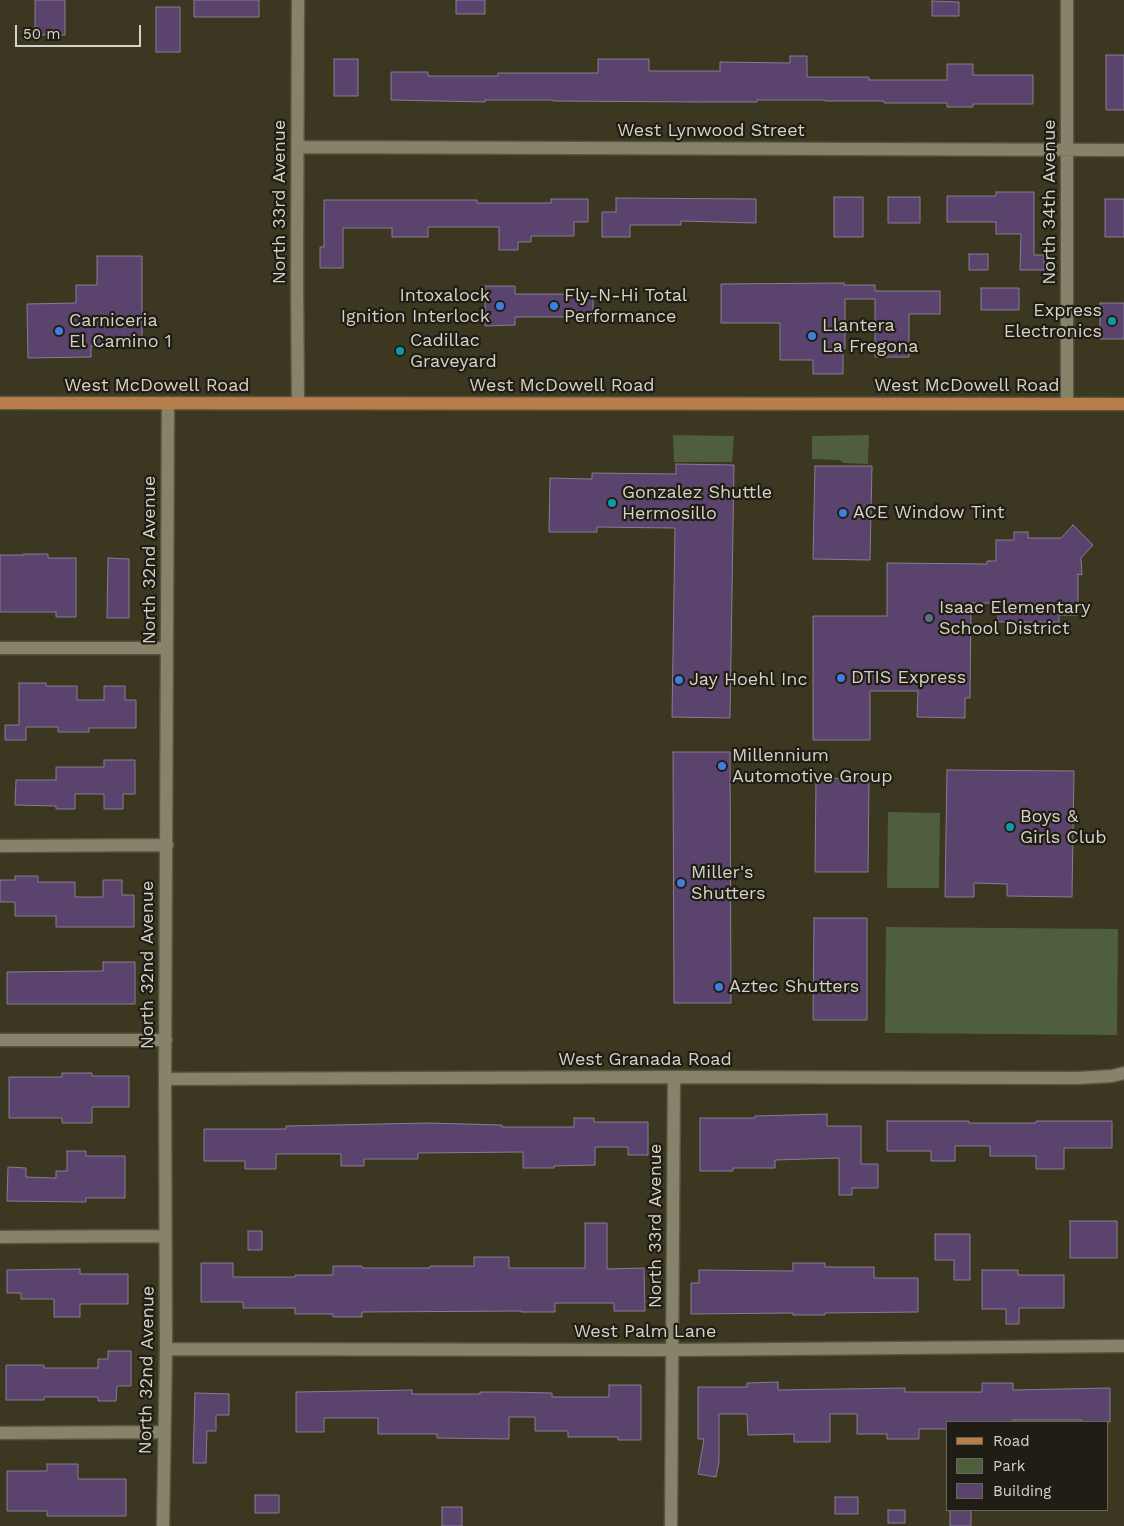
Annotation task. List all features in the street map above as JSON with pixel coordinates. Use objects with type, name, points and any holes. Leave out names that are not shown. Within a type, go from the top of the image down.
[{"type":"main road","name":"West McDowell Road","points":[[0,404],[1124,404]]},
{"type":"street","name":"North 33rd Avenue","points":[[298,0],[298,404]]},
{"type":"street","name":"North 34th Avenue","points":[[1067,0],[1067,404]]},
{"type":"street","name":"West Lynwood Street","points":[[298,147],[1124,150]]},
{"type":"street","name":"North 32nd Avenue","points":[[164,1526],[168,404]]},
{"type":"street","points":[[0,648],[168,648]]},
{"type":"street","points":[[0,846],[166,845]]},
{"type":"street","points":[[0,1040],[166,1040]]},
{"type":"street","name":"West Granada Road","points":[[165,1079],[1078,1078],[1112,1076],[1124,1073]]},
{"type":"street","name":"North 33rd Avenue","points":[[671,1526],[674,1077]]},
{"type":"street","points":[[0,1237],[165,1236]]},
{"type":"street","name":"West Palm Lane","points":[[166,1349],[673,1350],[1124,1346]]},
{"type":"street","points":[[0,1433],[164,1432]]},
{"type":"green space","points":[[673,435],[734,436],[732,462],[674,462]]},
{"type":"green space","points":[[869,435],[868,464],[812,459],[812,436]]},
{"type":"green space","points":[[888,812],[940,813],[939,888],[887,888]]},
{"type":"green space","points":[[886,927],[1118,929],[1117,1035],[885,1033]]},
{"type":"building","points":[[35,0],[65,0],[65,35],[35,35]]},
{"type":"building","points":[[194,0],[259,0],[259,17],[194,17]]},
{"type":"building","points":[[456,0],[485,0],[485,14],[456,14]]},
{"type":"building","points":[[932,1],[959,2],[959,16],[932,16]]},
{"type":"building","points":[[156,7],[180,7],[180,52],[156,52]]},
{"type":"building","points":[[1106,55],[1124,55],[1124,110],[1106,110]]},
{"type":"building","points":[[790,56],[807,56],[807,77],[869,77],[869,80],[947,80],[947,64],[973,64],[973,75],[1033,75],[1033,104],[973,104],[973,107],[947,107],[947,103],[884,103],[884,101],[825,100],[700,102],[485,100],[485,102],[391,100],[391,72],[428,72],[428,76],[498,76],[498,73],[598,73],[598,59],[649,59],[649,71],[720,71],[720,62],[790,63]]},
{"type":"building","points":[[334,59],[358,59],[358,96],[334,96]]},
{"type":"building","points":[[996,192],[1034,192],[1034,255],[1044,255],[1044,270],[1020,270],[1021,234],[996,234],[996,222],[947,222],[947,196],[996,196]]},
{"type":"building","points":[[834,197],[863,197],[863,237],[834,237]]},
{"type":"building","points":[[888,197],[920,197],[920,223],[888,223]]},
{"type":"building","points":[[616,198],[756,199],[756,223],[681,221],[681,225],[630,225],[630,237],[602,237],[602,212],[616,212]]},
{"type":"building","points":[[551,199],[588,199],[588,222],[574,222],[574,236],[531,236],[531,242],[518,242],[518,250],[499,250],[499,227],[428,227],[428,237],[392,237],[392,228],[343,228],[343,268],[320,268],[320,247],[324,247],[324,200],[477,200],[477,203],[551,203]]},
{"type":"building","points":[[1105,199],[1124,199],[1124,237],[1105,237]]},
{"type":"building","points":[[969,254],[988,254],[988,270],[969,270]]},
{"type":"building","points":[[97,256],[142,256],[142,346],[91,346],[91,357],[28,358],[27,304],[76,303],[76,285],[97,285]]},
{"type":"building","name":"Llantera La Fregona","points":[[844,283],[844,285],[875,285],[875,291],[940,291],[940,314],[909,314],[909,357],[875,357],[875,299],[845,299],[843,374],[813,374],[813,360],[780,360],[780,323],[721,323],[721,284]]},
{"type":"building","name":"Fly-N-Hi Total Performance","points":[[485,286],[515,286],[515,294],[593,294],[593,317],[515,317],[515,325],[485,326]]},
{"type":"building","points":[[981,288],[1019,288],[1019,310],[981,310]]},
{"type":"building","name":"Express Electronics","points":[[1100,303],[1124,303],[1124,339],[1100,339]]},
{"type":"building","points":[[676,464],[734,465],[730,718],[672,717],[675,528],[597,527],[597,532],[549,532],[550,478],[592,479],[592,473],[676,474]]},
{"type":"building","name":"ACE Window Tint","points":[[815,466],[872,466],[870,560],[813,559]]},
{"type":"building","name":"Isaac Elementary School District","points":[[1073,525],[1093,545],[1081,558],[1082,575],[1078,574],[1078,615],[1059,615],[1059,622],[998,622],[998,603],[971,603],[970,698],[965,698],[965,718],[917,717],[918,691],[870,691],[870,740],[813,740],[813,616],[887,616],[887,563],[987,564],[987,561],[996,561],[996,540],[1014,540],[1014,532],[1028,532],[1028,538],[1061,538]]},
{"type":"building","points":[[48,554],[48,558],[76,558],[76,617],[56,617],[56,612],[0,612],[0,555]]},
{"type":"building","points":[[108,558],[129,559],[129,618],[107,618]]},
{"type":"building","points":[[19,683],[46,683],[46,686],[77,686],[77,700],[104,700],[104,686],[125,686],[125,700],[136,700],[136,728],[89,728],[89,732],[58,732],[58,727],[26,727],[26,740],[5,740],[5,725],[19,725]]},
{"type":"building","points":[[673,752],[730,752],[731,1003],[674,1003]]},
{"type":"building","points":[[104,760],[135,760],[135,794],[123,794],[123,809],[104,809],[104,794],[75,794],[75,809],[56,809],[56,806],[15,805],[16,780],[56,780],[56,767],[104,767]]},
{"type":"building","name":"Boys & Girls Club","points":[[947,770],[1074,771],[1072,897],[1007,896],[1007,884],[974,883],[974,897],[945,897]]},
{"type":"building","points":[[816,778],[869,779],[868,872],[815,872]]},
{"type":"building","points":[[15,876],[38,876],[38,882],[75,882],[75,897],[103,897],[103,880],[122,880],[122,895],[134,895],[134,927],[56,927],[56,916],[15,916],[15,902],[0,902],[0,880],[15,880]]},
{"type":"building","points":[[814,918],[867,918],[867,1020],[813,1020]]},
{"type":"building","points":[[103,962],[135,962],[135,1004],[7,1004],[7,972],[103,971]]},
{"type":"building","points":[[62,1073],[92,1073],[92,1076],[129,1076],[129,1107],[92,1107],[92,1123],[62,1123],[62,1118],[9,1118],[9,1077],[62,1077]]},
{"type":"building","points":[[827,1114],[827,1126],[861,1126],[861,1164],[878,1164],[878,1188],[852,1188],[852,1195],[839,1195],[839,1158],[775,1160],[775,1168],[733,1168],[733,1171],[700,1171],[700,1118],[755,1118],[755,1116]]},
{"type":"building","points":[[574,1118],[594,1118],[594,1122],[648,1122],[648,1155],[628,1155],[628,1147],[595,1147],[595,1165],[554,1166],[554,1168],[523,1168],[523,1152],[418,1153],[418,1159],[364,1159],[364,1166],[341,1166],[341,1154],[276,1154],[276,1169],[245,1169],[245,1161],[204,1161],[204,1129],[286,1129],[286,1126],[428,1123],[502,1125],[502,1127],[574,1127]]},
{"type":"building","points":[[887,1121],[1036,1123],[1036,1121],[1112,1121],[1112,1148],[1064,1148],[1064,1169],[1036,1169],[1036,1156],[990,1156],[990,1146],[955,1146],[955,1161],[931,1161],[931,1151],[887,1151]]},
{"type":"building","points":[[67,1151],[86,1151],[86,1156],[125,1156],[125,1198],[86,1198],[86,1202],[7,1201],[8,1167],[26,1168],[26,1177],[56,1178],[56,1171],[67,1171]]},
{"type":"building","points":[[1070,1221],[1117,1221],[1117,1258],[1070,1258]]},
{"type":"building","points":[[585,1223],[607,1223],[607,1269],[644,1268],[645,1311],[614,1311],[614,1303],[555,1303],[555,1312],[362,1312],[362,1317],[333,1317],[333,1314],[295,1314],[295,1308],[243,1308],[243,1302],[201,1302],[201,1263],[233,1263],[233,1277],[333,1275],[333,1266],[430,1268],[430,1266],[474,1266],[474,1257],[509,1257],[509,1268],[585,1268]]},
{"type":"building","points":[[248,1231],[262,1231],[262,1250],[248,1250]]},
{"type":"building","points":[[935,1234],[970,1234],[970,1280],[954,1280],[954,1260],[935,1260]]},
{"type":"building","points":[[793,1263],[825,1263],[825,1267],[874,1267],[874,1278],[918,1278],[918,1312],[825,1313],[825,1315],[793,1315],[793,1313],[691,1314],[691,1283],[699,1283],[699,1270],[793,1271]]},
{"type":"building","points":[[80,1269],[80,1274],[128,1274],[128,1304],[80,1304],[80,1317],[54,1317],[54,1299],[21,1299],[21,1293],[7,1293],[7,1270]]},
{"type":"building","points":[[982,1270],[1018,1270],[1018,1275],[1064,1275],[1064,1308],[1019,1308],[1019,1324],[1006,1324],[1006,1309],[982,1309]]},
{"type":"building","points":[[108,1351],[131,1351],[131,1386],[117,1386],[116,1401],[98,1401],[98,1397],[44,1397],[44,1400],[6,1400],[6,1365],[44,1365],[44,1368],[98,1368],[98,1359],[108,1359]]},
{"type":"building","points":[[778,1382],[778,1390],[905,1388],[905,1392],[982,1392],[982,1383],[1013,1383],[1013,1390],[1110,1388],[1110,1422],[1082,1420],[946,1421],[946,1429],[919,1429],[919,1439],[887,1439],[887,1434],[857,1434],[857,1414],[830,1414],[830,1442],[794,1442],[794,1434],[748,1435],[747,1414],[719,1414],[719,1462],[716,1477],[698,1474],[704,1439],[698,1439],[698,1387],[747,1387],[747,1383]]},
{"type":"building","points":[[609,1385],[641,1385],[641,1440],[618,1440],[618,1437],[568,1437],[568,1431],[535,1431],[535,1417],[509,1417],[509,1439],[437,1438],[437,1434],[378,1434],[378,1418],[324,1418],[324,1432],[296,1432],[296,1392],[412,1390],[412,1394],[509,1392],[552,1393],[552,1397],[609,1397]]},
{"type":"building","points":[[195,1393],[229,1394],[229,1415],[216,1415],[216,1431],[207,1431],[206,1463],[193,1463]]},
{"type":"building","points":[[47,1464],[78,1464],[78,1479],[126,1479],[126,1516],[47,1516],[47,1511],[7,1511],[7,1471],[47,1471]]},
{"type":"building","points":[[255,1495],[279,1495],[279,1513],[255,1513]]},
{"type":"building","points":[[835,1497],[858,1497],[858,1514],[835,1514]]},
{"type":"building","points":[[442,1507],[462,1507],[462,1526],[442,1526]]},
{"type":"building","points":[[888,1510],[905,1510],[905,1523],[888,1523]]},
{"type":"building","points":[[950,1511],[971,1511],[971,1526],[950,1526]]},
{"type":"place","name":"Intoxalock Ignition Interlock","points":[[500,306]]},
{"type":"place","name":"Fly-N-Hi Total Performance","points":[[554,306]]},
{"type":"place","name":"Express Electronics","points":[[1112,321]]},
{"type":"place","name":"Carniceria El Camino 1","points":[[59,331]]},
{"type":"place","name":"Llantera La Fregona","points":[[812,336]]},
{"type":"place","name":"Cadillac Graveyard","points":[[400,351]]},
{"type":"place","name":"Gonzalez Shuttle Hermosillo","points":[[612,503]]},
{"type":"place","name":"ACE Window Tint","points":[[843,513]]},
{"type":"place","name":"Isaac Elementary School District","points":[[929,618]]},
{"type":"place","name":"DTIS Express","points":[[841,678]]},
{"type":"place","name":"Jay Hoehl Inc","points":[[679,680]]},
{"type":"place","name":"Millennium Automotive Group","points":[[722,766]]},
{"type":"place","name":"Boys & Girls Club","points":[[1010,827]]},
{"type":"place","name":"Miller's Shutters","points":[[681,883]]},
{"type":"place","name":"Aztec Shutters","points":[[719,987]]}]
